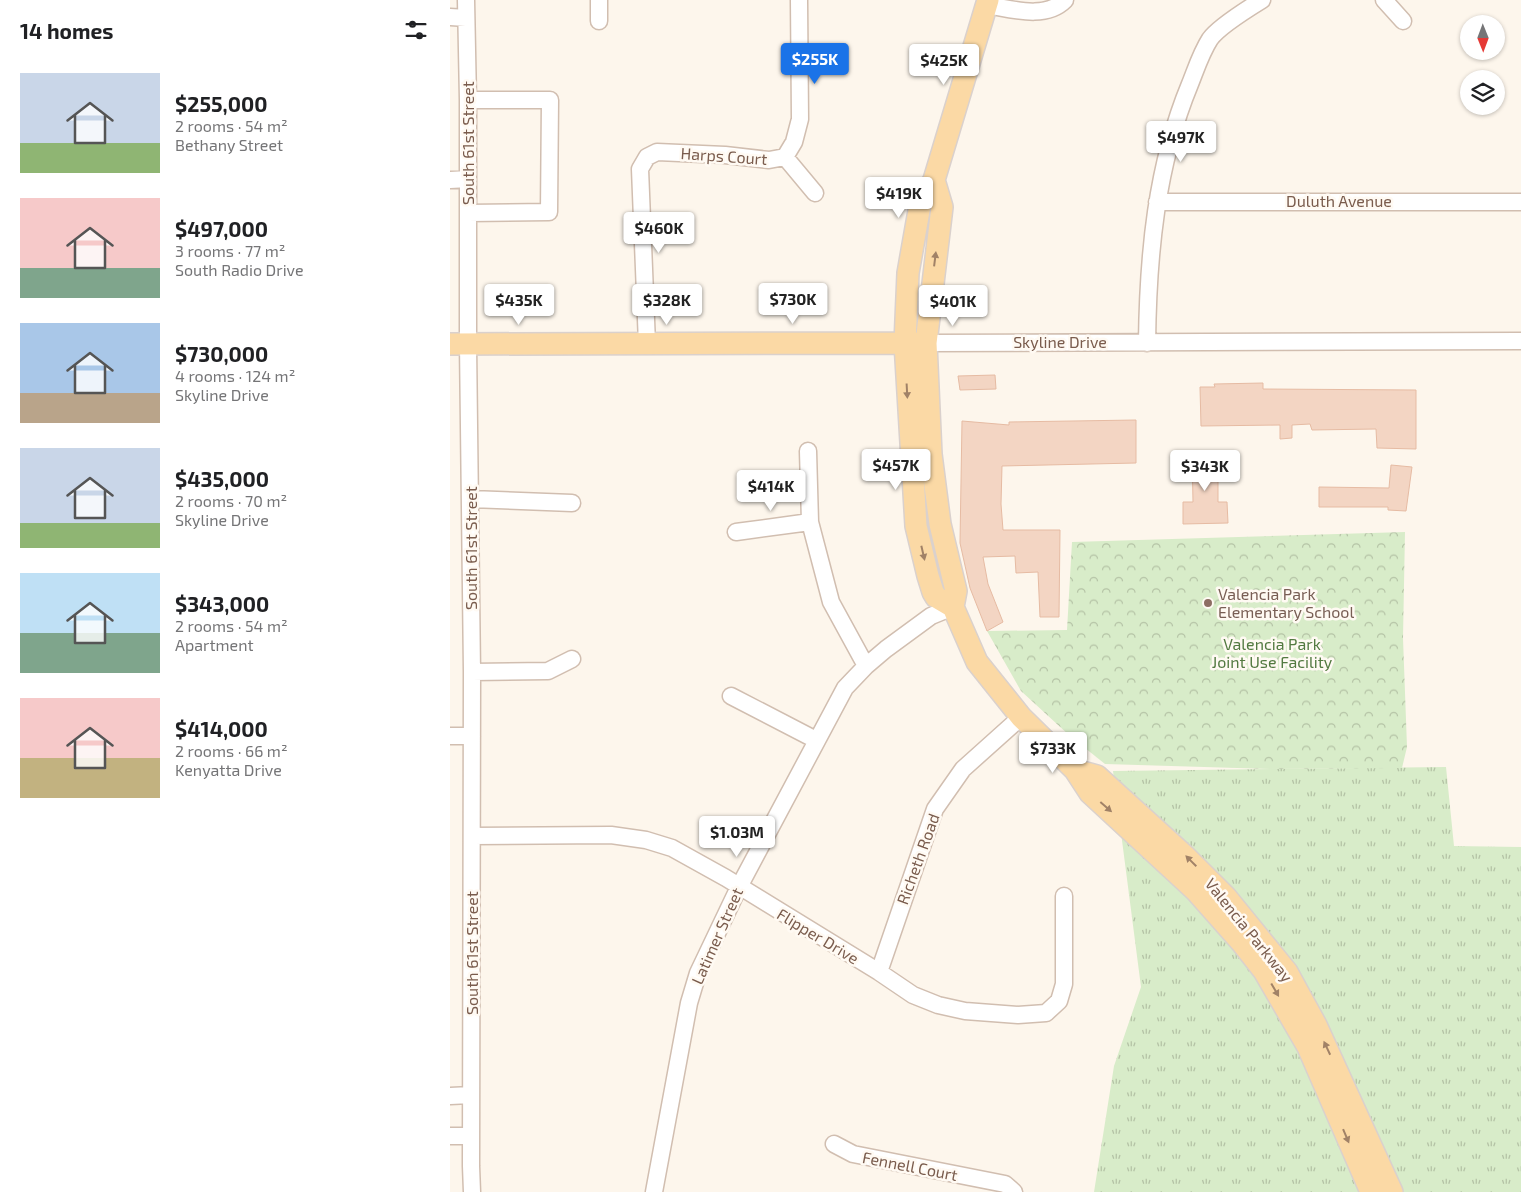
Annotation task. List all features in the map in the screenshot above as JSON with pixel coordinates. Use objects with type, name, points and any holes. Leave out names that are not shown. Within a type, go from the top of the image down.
[{"type":"main road","name":"Valencia Parkway","points":[[987,3],[934,180],[920,205],[908,273],[904,343],[916,526],[933,592],[940,600],[952,607],[977,662],[1021,717],[1076,770],[1090,793],[1196,891],[1264,971],[1308,1047],[1371,1192]]},
{"type":"main road","name":"Valencia Parkway","points":[[934,180],[942,207],[926,343],[931,454],[940,524],[956,591],[952,607]]},
{"type":"main road","name":"Skyline Drive","points":[[459,344],[926,343]]},
{"type":"main road","name":"Valencia Parkway","points":[[1076,770],[1097,776],[1186,856],[1226,897],[1288,972],[1316,1025],[1392,1192]]},
{"type":"street","name":"South 61st Street","points":[[466,0],[458,18],[468,100],[468,213],[459,344],[471,499],[472,1192]]},
{"type":"street","points":[[599,21],[600,0]]},
{"type":"street","points":[[784,158],[794,142],[800,118],[799,0]]},
{"type":"street","points":[[987,3],[1030,12],[1046,10],[1061,4],[1065,0]]},
{"type":"street","points":[[1147,342],[1149,268],[1158,202],[1168,147],[1180,109],[1200,59],[1211,38],[1244,11],[1262,0]]},
{"type":"street","points":[[1384,0],[1403,21]]},
{"type":"street","points":[[468,100],[550,100],[549,212],[468,213]]},
{"type":"street","name":"Harps Court","points":[[647,344],[640,169],[647,157],[658,152],[725,155],[769,160],[784,158],[815,193]]},
{"type":"street","points":[[450,180],[468,180]]},
{"type":"street","name":"Duluth Avenue","points":[[1158,202],[1521,202]]},
{"type":"street","name":"Skyline Drive","points":[[926,343],[1521,341]]},
{"type":"street","points":[[808,451],[810,522],[831,602],[866,666]]},
{"type":"street","points":[[471,499],[572,503]]},
{"type":"street","points":[[736,532],[810,522]]},
{"type":"street","name":"Latimer Street","points":[[654,1192],[689,1003],[698,973],[739,887],[845,688],[866,666],[931,616],[952,607]]},
{"type":"street","points":[[472,672],[548,671],[572,659]]},
{"type":"street","points":[[731,696],[816,740]]},
{"type":"street","name":"Richeth Road","points":[[879,972],[935,809],[963,769],[1021,717]]},
{"type":"street","points":[[450,736],[472,736]]},
{"type":"street","name":"Flipper Drive","points":[[472,836],[611,836],[646,840],[672,848],[879,972],[912,995],[938,1005],[965,1011],[1018,1015],[1046,1013],[1059,1001],[1064,984],[1064,896]]},
{"type":"street","points":[[450,1096],[471,1095]]},
{"type":"street","points":[[450,1136],[471,1136]]},
{"type":"street","name":"Fennell Court","points":[[834,1144],[853,1154],[1005,1184],[1014,1192]]},
{"type":"green space","name":"Valencia Park Joint Use Facility","points":[[1405,532],[1403,638],[1407,747],[1402,768],[1270,769],[1105,764],[1070,736],[1021,691],[987,631],[1067,630],[1072,542]]},
{"type":"green space","points":[[1446,767],[1454,846],[1521,847],[1521,1192],[1094,1192],[1114,1066],[1141,987],[1113,771]]},
{"type":"building","points":[[995,375],[996,389],[960,390],[958,376]]},
{"type":"building","points":[[1263,383],[1263,389],[1416,390],[1416,449],[1377,448],[1376,429],[1312,430],[1310,424],[1292,425],[1292,438],[1280,439],[1280,425],[1201,426],[1200,387],[1215,387],[1214,384]]},
{"type":"building","points":[[1136,420],[1136,463],[1002,466],[1001,504],[1003,530],[1060,530],[1059,617],[1040,617],[1038,572],[1016,573],[1015,556],[983,557],[988,584],[1003,622],[987,631],[970,588],[960,543],[962,421],[1009,425],[1009,422]]},
{"type":"building","points":[[1192,451],[1218,451],[1218,502],[1227,502],[1228,523],[1183,524],[1183,502],[1193,502]]},
{"type":"building","points":[[1391,465],[1412,467],[1406,511],[1388,510],[1388,507],[1319,507],[1319,487],[1389,488]]},
{"type":"place","name":"Valencia Park Elementary School","points":[[1208,603]]}]
